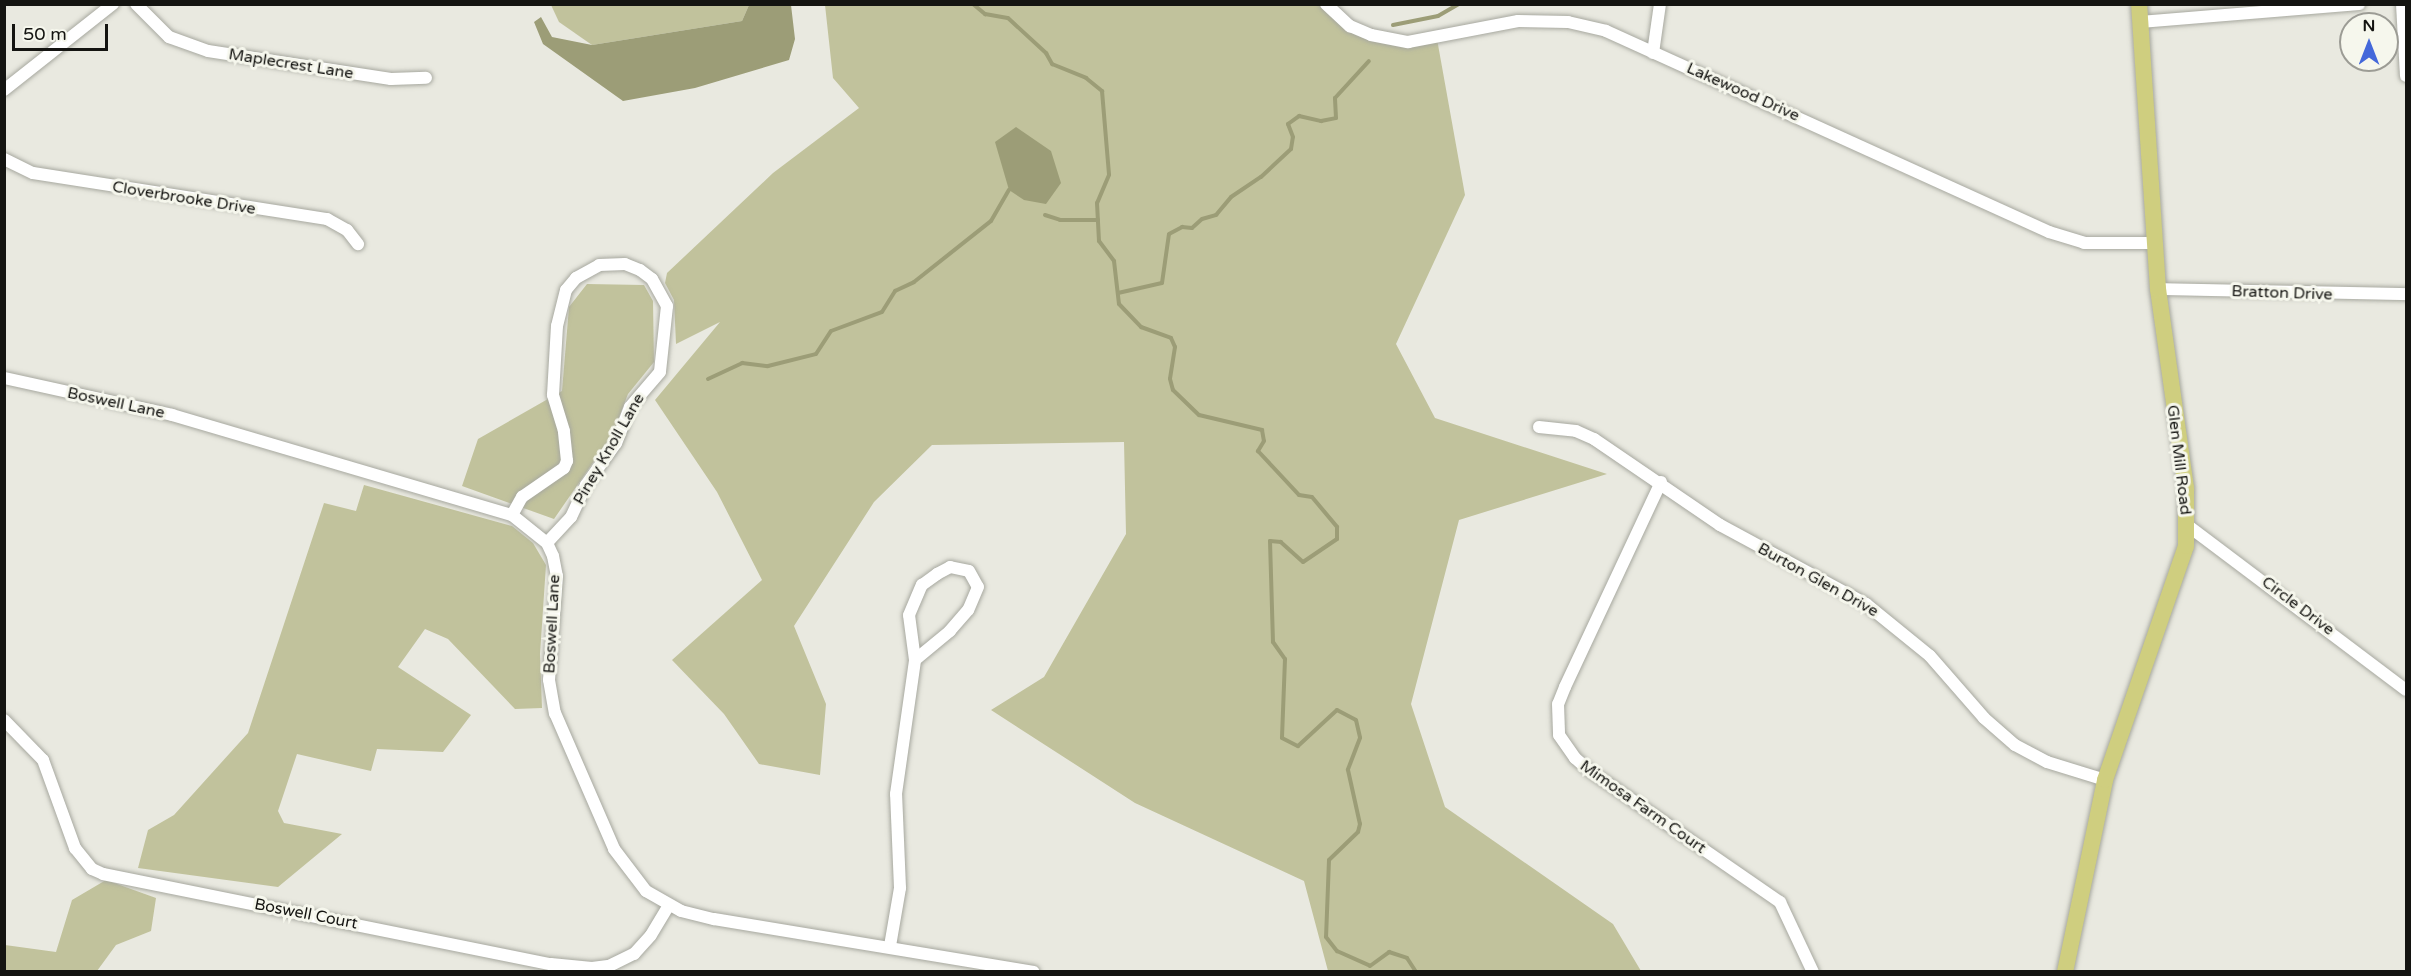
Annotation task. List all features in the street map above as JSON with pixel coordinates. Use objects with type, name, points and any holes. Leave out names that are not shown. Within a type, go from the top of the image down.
[{"type":"main road","name":"Glen Mill Road","points":[[2065,972],[2105,780],[2186,546],[2186,488],[2158,289],[2139,4]]},
{"type":"street","points":[[4,90],[113,4]]},
{"type":"street","name":"Maplecrest Lane","points":[[136,4],[170,37],[208,51],[391,79],[426,78]]},
{"type":"street","name":"Lakewood Drive","points":[[1326,4],[1350,26],[1371,35],[1408,42],[1518,21],[1568,22],[1606,32],[2049,232],[2084,243],[2155,243]]},
{"type":"street","points":[[1653,53],[1660,4]]},
{"type":"street","points":[[2140,22],[2359,4]]},
{"type":"street","points":[[2402,4],[2406,76]]},
{"type":"street","name":"Cloverbrooke Drive","points":[[4,159],[33,173],[327,219],[347,230],[358,244]]},
{"type":"street","name":"Piney Knoll Lane","points":[[512,515],[522,497],[567,461],[564,431],[553,395],[557,326],[566,290],[576,278],[599,265],[625,264],[640,270],[652,279],[667,306],[660,372],[630,407],[616,442],[586,485],[571,517],[547,543]]},
{"type":"street","name":"Bratton Drive","points":[[2158,289],[2406,294]]},
{"type":"street","name":"Boswell Lane","points":[[4,378],[171,415],[512,515],[547,543],[557,576],[549,651],[555,713],[615,849],[646,891],[669,905],[714,919],[890,946],[1034,972]]},
{"type":"street","name":"Burton Glen Drive","points":[[1539,427],[1576,431],[1594,439],[1661,482],[1720,525],[1891,621],[1930,656],[1984,718],[2015,745],[2047,762],[2105,780]]},
{"type":"street","name":"Mimosa Farm Court","points":[[1661,482],[1561,696],[1558,735],[1575,758],[1590,771],[1780,902],[1813,972]]},
{"type":"street","name":"Circle Drive","points":[[2187,525],[2406,690]]},
{"type":"street","points":[[890,946],[900,888],[896,794],[915,660],[909,615],[914,599],[937,573],[950,567],[969,570],[978,587],[968,610],[915,660]]},
{"type":"street","name":"Boswell Court","points":[[4,720],[43,759],[75,848],[92,869],[103,874],[551,964],[592,968],[609,966],[634,954],[651,935],[669,905]]},
{"type":"shaded area","points":[[551,5],[749,5],[742,21],[592,45],[559,22]]},
{"type":"shaded area","points":[[749,5],[791,5],[795,39],[789,60],[695,88],[623,101],[543,44],[534,22],[541,17],[552,37],[592,45],[742,21]]},
{"type":"shaded area","points":[[825,5],[1326,5],[1371,35],[1437,39],[1465,195],[1396,344],[1435,418],[1607,474],[1459,520],[1411,704],[1445,807],[1613,924],[1641,971],[1328,971],[1304,881],[1135,803],[991,710],[1044,677],[1126,534],[1124,442],[932,445],[874,502],[794,626],[826,704],[820,775],[759,764],[724,714],[672,660],[762,580],[717,492],[655,400],[720,322],[676,344],[674,300],[665,283],[667,273],[773,173],[859,108],[833,78]]},
{"type":"shaded area","points":[[1016,127],[1051,151],[1061,183],[1046,204],[1024,200],[1009,190],[995,142]]},
{"type":"shaded area","points":[[587,284],[644,285],[653,301],[654,362],[628,394],[612,435],[554,519],[462,486],[478,439],[562,391],[569,307]]},
{"type":"shaded area","points":[[364,485],[512,526],[533,543],[546,565],[540,654],[542,708],[515,709],[448,639],[425,629],[398,667],[471,715],[443,752],[377,749],[371,771],[297,754],[278,811],[284,823],[342,834],[278,887],[138,868],[148,830],[174,815],[248,733],[324,503],[356,511]]},
{"type":"shaded area","points":[[106,880],[156,898],[151,931],[116,945],[97,971],[5,972],[5,945],[56,952],[72,900]]},
{"type":"waterway","points":[[973,4],[985,14],[1008,18],[1046,53],[1052,64],[1086,78],[1102,91],[1109,175],[1097,203],[1099,241],[1114,261],[1119,304],[1141,327],[1171,338],[1175,347],[1170,379],[1173,390],[1199,415],[1262,430],[1264,441],[1258,451],[1299,495],[1312,497],[1337,527],[1337,539],[1303,562],[1281,542],[1270,541],[1273,642],[1285,659],[1282,738],[1298,746],[1337,710],[1356,720],[1360,738],[1348,770],[1360,824],[1358,832],[1329,860],[1326,937],[1337,951],[1370,966],[1389,952],[1407,958],[1416,972]]},
{"type":"waterway","points":[[1393,25],[1438,16],[1459,4]]},
{"type":"waterway","points":[[1118,293],[1162,283],[1169,234],[1182,227],[1192,228],[1202,219],[1216,215],[1231,197],[1261,177],[1291,149],[1293,137],[1288,124],[1299,116],[1321,121],[1336,118],[1335,98],[1369,61]]},
{"type":"waterway","points":[[708,379],[742,363],[768,366],[816,354],[831,331],[882,312],[895,291],[914,282],[991,221],[1009,190]]},
{"type":"waterway","points":[[1045,215],[1060,220],[1098,220]]}]
